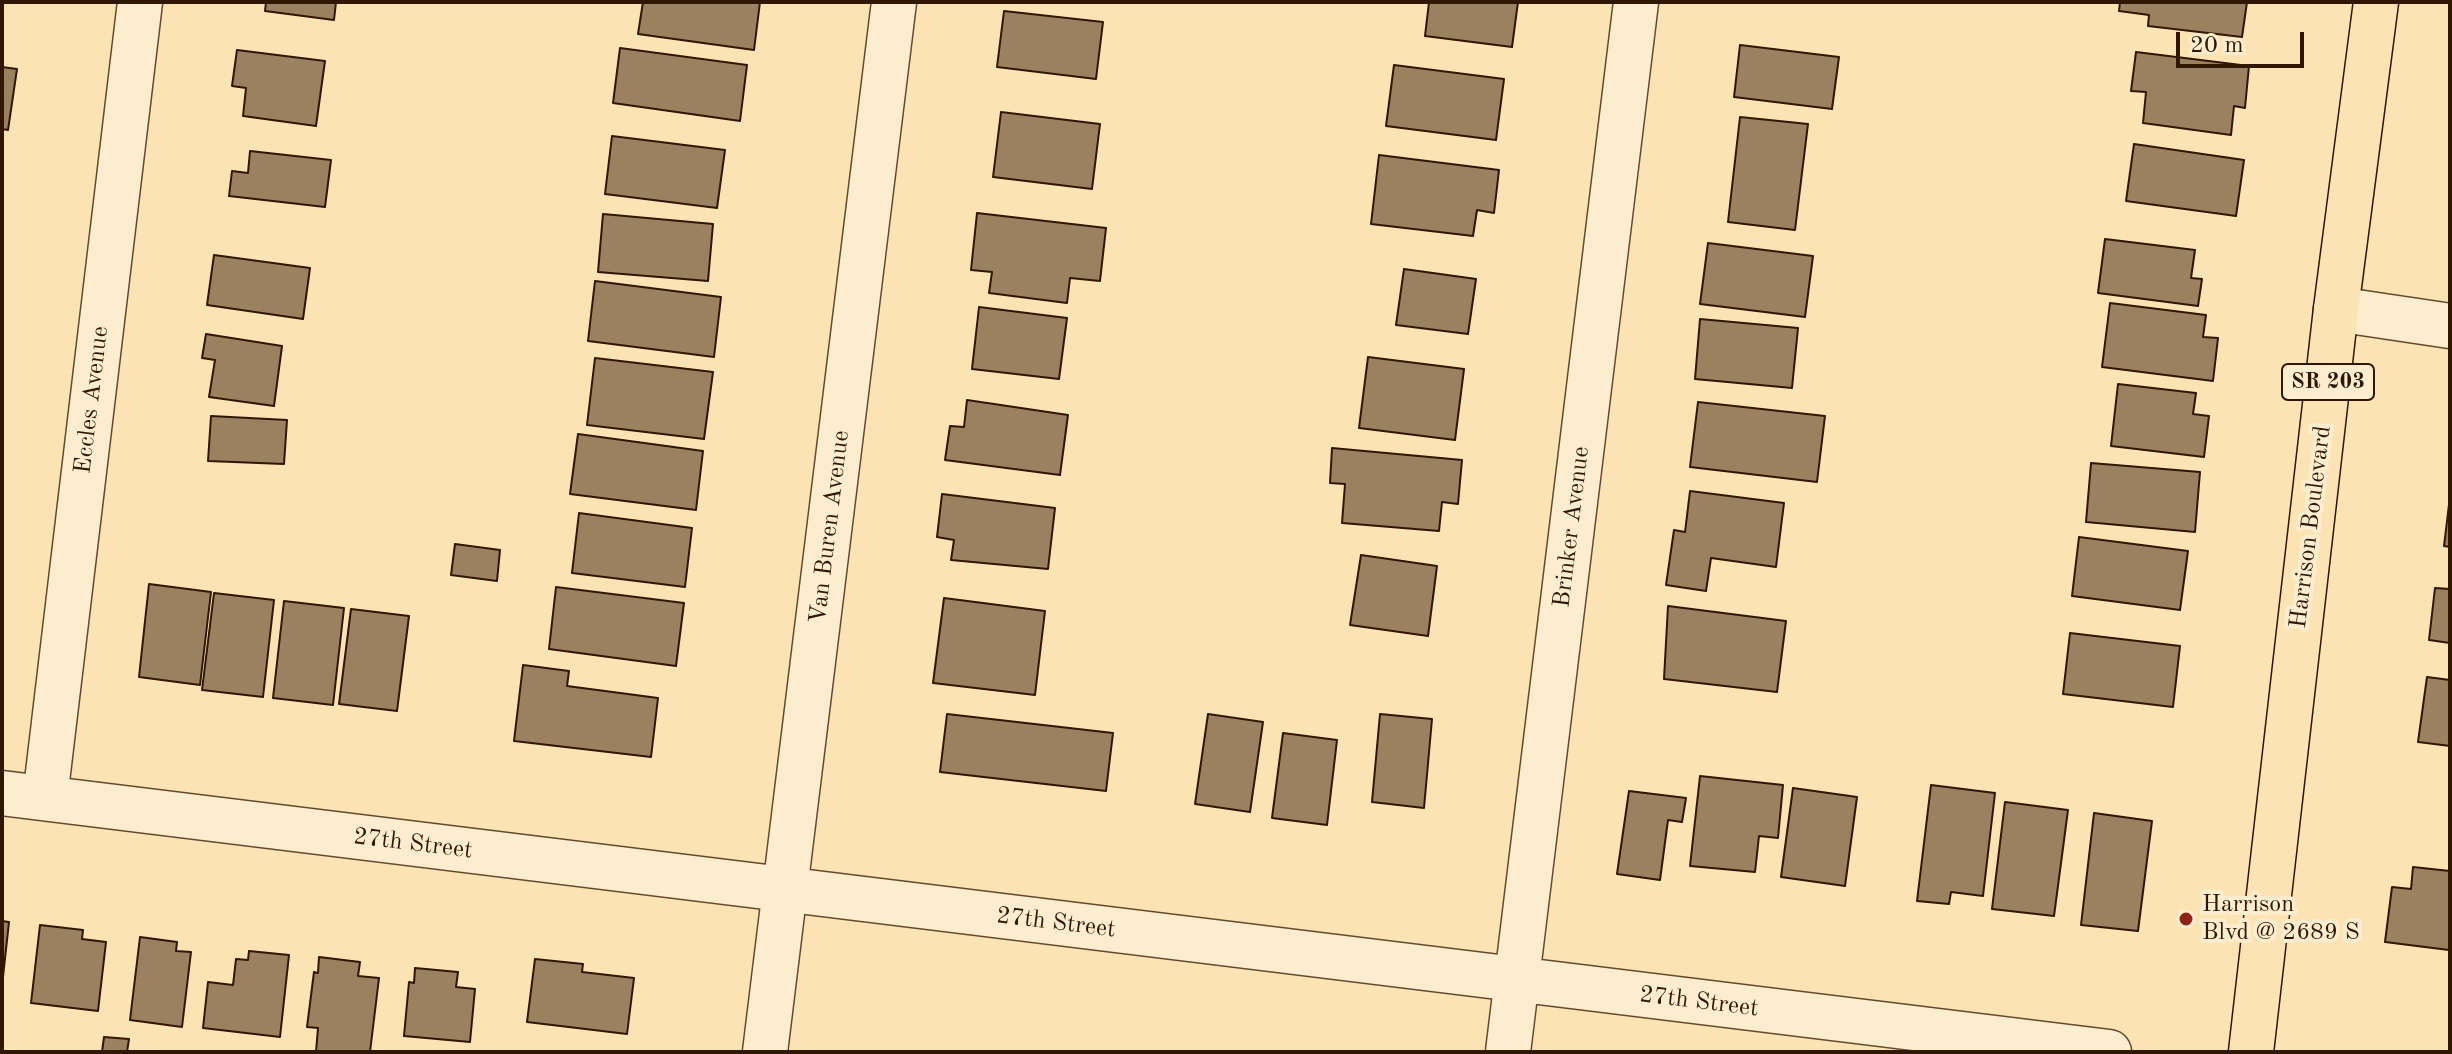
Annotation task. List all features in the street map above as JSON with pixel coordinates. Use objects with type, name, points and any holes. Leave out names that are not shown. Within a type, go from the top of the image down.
[{"type":"main road","name":"Harrison Boulevard","points":[[2251,1052],[2336,309],[2376,2]]},
{"type":"street","name":"Eccles Avenue","points":[[45,798],[140,2]]},
{"type":"street","name":"Van Buren Avenue","points":[[765,1052],[894,2]]},
{"type":"street","name":"Brinker Avenue","points":[[1508,1052],[1636,2]]},
{"type":"street","points":[[2336,309],[2450,326]]},
{"type":"street","name":"27th Street","points":[[2,793],[2109,1052]]},
{"type":"building","points":[[266,2],[336,2],[334,20],[265,11]]},
{"type":"building","points":[[643,2],[760,2],[754,50],[638,34]]},
{"type":"building","points":[[1429,2],[1518,2],[1512,47],[1425,36]]},
{"type":"building","points":[[2120,2],[2247,2],[2242,37],[2148,26],[2149,15],[2119,11]]},
{"type":"building","points":[[1004,11],[1103,22],[1096,79],[997,67]]},
{"type":"building","points":[[1740,45],[1839,57],[1832,109],[1734,97]]},
{"type":"building","points":[[620,48],[747,65],[740,121],[613,103]]},
{"type":"building","points":[[237,50],[325,61],[316,126],[243,116],[246,88],[232,86]]},
{"type":"building","points":[[2136,52],[2249,66],[2245,108],[2234,106],[2231,135],[2143,123],[2146,92],[2131,91]]},
{"type":"building","points":[[1394,65],[1504,79],[1496,140],[1386,126]]},
{"type":"building","points":[[2,67],[17,69],[8,130],[2,129]]},
{"type":"building","points":[[1001,112],[1100,124],[1092,189],[993,177]]},
{"type":"building","points":[[1740,117],[1808,124],[1795,230],[1728,222]]},
{"type":"building","points":[[612,136],[725,150],[717,208],[605,194]]},
{"type":"building","points":[[2134,144],[2244,160],[2236,216],[2126,201]]},
{"type":"building","points":[[250,151],[331,160],[325,207],[229,196],[232,171],[248,173]]},
{"type":"building","points":[[1379,155],[1499,170],[1494,213],[1477,210],[1473,236],[1371,224]]},
{"type":"building","points":[[977,213],[1106,228],[1100,281],[1070,278],[1067,303],[989,293],[992,272],[971,270]]},
{"type":"building","points":[[603,214],[713,224],[708,281],[598,272]]},
{"type":"building","points":[[2105,239],[2195,250],[2191,278],[2202,279],[2198,306],[2098,293]]},
{"type":"building","points":[[1708,243],[1813,256],[1805,317],[1700,304]]},
{"type":"building","points":[[214,255],[310,268],[303,319],[207,305]]},
{"type":"building","points":[[1404,269],[1476,279],[1468,334],[1396,325]]},
{"type":"building","points":[[595,281],[721,297],[714,357],[588,341]]},
{"type":"building","points":[[2110,303],[2206,315],[2203,337],[2218,338],[2213,381],[2102,367]]},
{"type":"building","points":[[979,307],[1067,318],[1059,379],[972,369]]},
{"type":"building","points":[[1700,319],[1798,328],[1792,388],[1695,379]]},
{"type":"building","points":[[206,334],[282,346],[274,406],[209,397],[215,360],[202,358]]},
{"type":"building","points":[[1368,357],[1464,369],[1455,440],[1359,428]]},
{"type":"building","points":[[595,358],[713,372],[704,439],[587,425]]},
{"type":"building","points":[[2118,384],[2196,393],[2193,414],[2209,416],[2204,457],[2111,446]]},
{"type":"building","points":[[967,400],[1068,415],[1060,475],[945,460],[950,426],[964,427]]},
{"type":"building","points":[[1698,402],[1825,416],[1817,482],[1690,467]]},
{"type":"building","points":[[211,416],[287,420],[284,464],[208,461]]},
{"type":"building","points":[[578,434],[703,451],[696,510],[570,494]]},
{"type":"building","points":[[1332,448],[1462,460],[1458,504],[1442,502],[1439,531],[1342,523],[1345,484],[1330,483]]},
{"type":"building","points":[[2091,463],[2200,472],[2195,532],[2086,522]]},
{"type":"building","points":[[1690,491],[1784,503],[1776,567],[1711,558],[1706,591],[1666,585],[1674,530],[1685,532]]},
{"type":"building","points":[[942,494],[1055,508],[1048,569],[951,560],[954,540],[937,537]]},
{"type":"building","points":[[2450,496],[2450,547],[2444,546]]},
{"type":"building","points":[[579,513],[692,528],[685,587],[572,573]]},
{"type":"building","points":[[2079,537],[2188,551],[2180,610],[2072,596]]},
{"type":"building","points":[[455,544],[500,550],[497,581],[451,575]]},
{"type":"building","points":[[1361,555],[1437,566],[1428,636],[1350,625]]},
{"type":"building","points":[[149,584],[211,592],[200,685],[139,677]]},
{"type":"building","points":[[556,587],[684,603],[676,666],[549,649]]},
{"type":"building","points":[[2435,588],[2450,589],[2450,643],[2429,640]]},
{"type":"building","points":[[214,593],[274,600],[263,697],[202,690]]},
{"type":"building","points":[[944,598],[1045,611],[1035,695],[933,683]]},
{"type":"building","points":[[284,601],[344,608],[333,705],[273,698]]},
{"type":"building","points":[[1668,606],[1786,621],[1777,692],[1664,679]]},
{"type":"building","points":[[351,609],[409,616],[397,711],[339,704]]},
{"type":"building","points":[[2070,633],[2180,646],[2173,707],[2063,694]]},
{"type":"building","points":[[523,665],[569,671],[567,686],[658,698],[651,757],[514,741]]},
{"type":"building","points":[[2427,677],[2450,680],[2450,746],[2418,742]]},
{"type":"building","points":[[947,714],[1113,733],[1106,791],[940,772]]},
{"type":"building","points":[[1208,714],[1263,722],[1250,812],[1195,804]]},
{"type":"building","points":[[1380,714],[1432,719],[1424,808],[1372,802]]},
{"type":"building","points":[[1283,733],[1337,740],[1327,825],[1272,818]]},
{"type":"building","points":[[1700,776],[1783,785],[1778,838],[1759,836],[1755,872],[1690,866]]},
{"type":"building","points":[[1931,785],[1995,793],[1983,896],[1951,892],[1949,904],[1917,901]]},
{"type":"building","points":[[1793,788],[1857,797],[1845,886],[1781,877]]},
{"type":"building","points":[[1629,791],[1686,798],[1682,822],[1668,820],[1660,880],[1617,874]]},
{"type":"building","points":[[2005,802],[2068,810],[2054,916],[1992,909]]},
{"type":"building","points":[[2094,813],[2152,821],[2138,931],[2081,925]]},
{"type":"building","points":[[2413,867],[2450,871],[2449,950],[2385,942],[2392,887],[2411,889]]},
{"type":"building","points":[[2,921],[9,922],[2,986]]},
{"type":"building","points":[[40,925],[83,930],[82,939],[106,942],[98,1011],[31,1003]]},
{"type":"building","points":[[140,937],[177,942],[176,951],[191,952],[182,1027],[130,1020]]},
{"type":"building","points":[[249,951],[289,955],[280,1037],[203,1028],[208,982],[233,985],[236,959],[248,960]]},
{"type":"building","points":[[319,957],[360,962],[358,976],[379,978],[370,1052],[316,1052],[318,1028],[307,1027]]},
{"type":"building","points":[[535,959],[583,964],[582,972],[634,978],[627,1034],[527,1022]]},
{"type":"building","points":[[415,968],[458,972],[456,987],[475,989],[470,1042],[404,1036],[409,982],[414,983]]},
{"type":"building","points":[[104,1037],[129,1039],[127,1052],[102,1052]]},
{"type":"place","name":"Harrison Blvd @ 2689 S","points":[[2186,919]]}]
